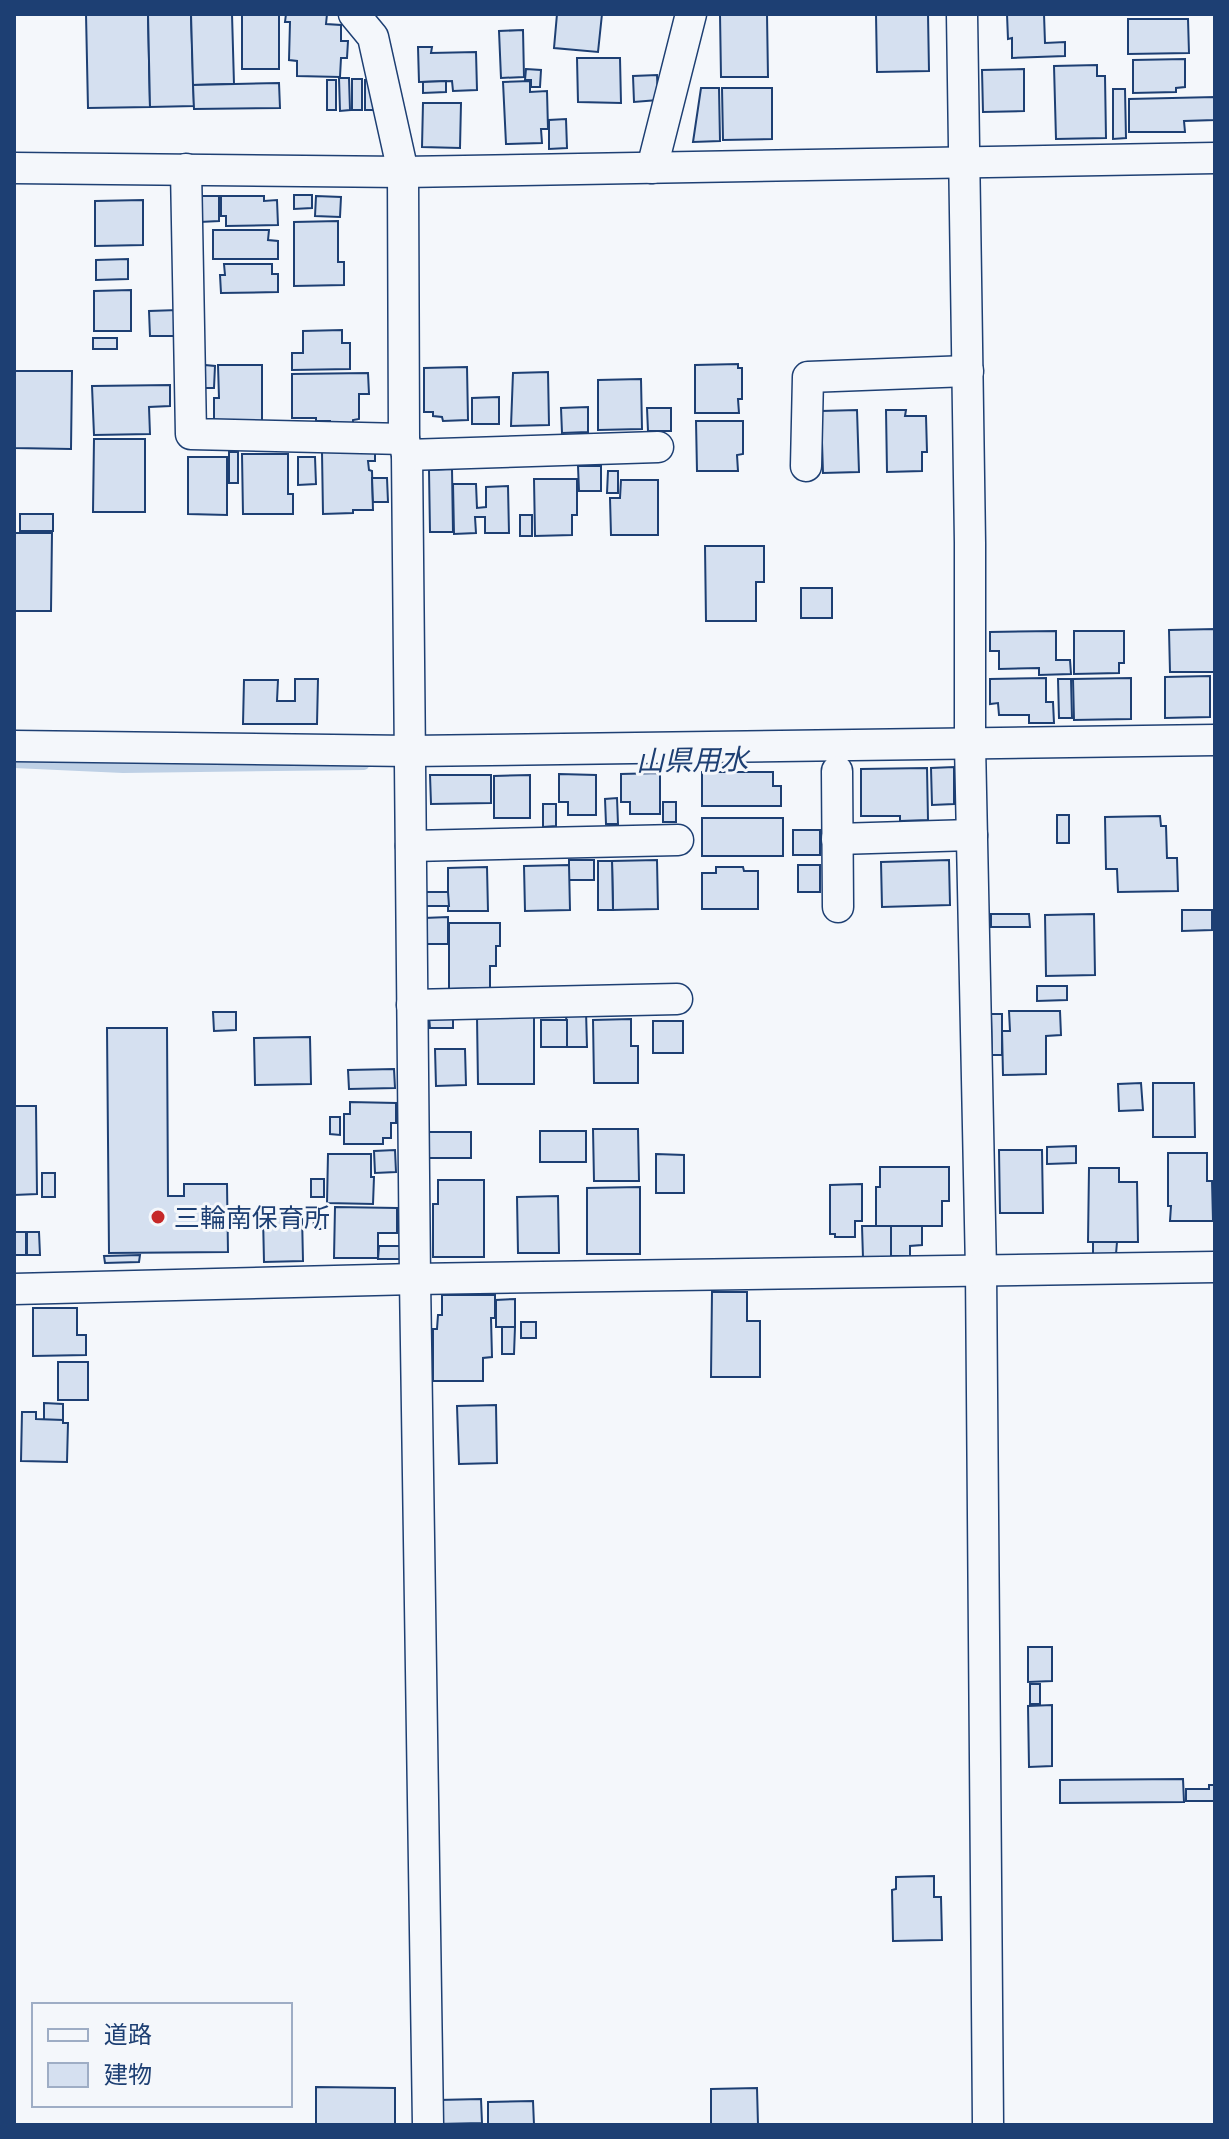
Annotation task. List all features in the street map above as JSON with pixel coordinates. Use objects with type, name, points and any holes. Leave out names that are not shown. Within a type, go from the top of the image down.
[{"type":"street","points":[[354,14],[373,37],[403,172],[428,2125]]},
{"type":"street","points":[[652,168],[691,14]]},
{"type":"street","points":[[962,14],[970,744],[981,1270],[988,2125]]},
{"type":"street","points":[[14,168],[403,172],[1215,158]]},
{"type":"street","points":[[186,169],[191,434],[405,447],[658,447]]},
{"type":"street","points":[[806,466],[808,377],[968,371]]},
{"type":"street","points":[[14,746],[410,751],[1215,740]]},
{"type":"street","points":[[837,771],[838,907]]},
{"type":"street","points":[[837,839],[972,835]]},
{"type":"street","points":[[411,846],[678,840]]},
{"type":"street","points":[[412,1005],[677,999]]},
{"type":"street","points":[[14,1289],[415,1279],[1215,1267]]},
{"type":"building","points":[[86,14],[148,14],[150,107],[88,108]]},
{"type":"building","points":[[148,14],[191,14],[194,106],[150,107]]},
{"type":"building","points":[[191,14],[232,14],[234,84],[193,85]]},
{"type":"building","points":[[242,14],[279,14],[279,69],[242,69]]},
{"type":"building","points":[[286,14],[327,14],[326,24],[341,25],[341,41],[348,41],[347,58],[341,58],[340,77],[297,76],[297,61],[289,60],[290,22],[285,22]]},
{"type":"building","points":[[557,14],[602,14],[598,52],[554,48]]},
{"type":"building","points":[[720,14],[767,14],[768,77],[721,77]]},
{"type":"building","points":[[876,14],[928,14],[929,71],[877,72]]},
{"type":"building","points":[[1007,14],[1044,14],[1045,43],[1065,42],[1065,56],[1012,58]]},
{"type":"building","points":[[1128,19],[1188,19],[1189,53],[1128,54]]},
{"type":"building","points":[[523,30],[524,77],[501,78],[499,31]]},
{"type":"building","points":[[418,47],[432,47],[431,53],[476,52],[477,90],[453,91],[452,81],[419,82]]},
{"type":"building","points":[[577,58],[620,58],[621,103],[578,102]]},
{"type":"building","points":[[1185,59],[1185,87],[1176,88],[1176,92],[1133,93],[1133,60]]},
{"type":"building","points":[[1097,65],[1097,76],[1105,76],[1106,138],[1056,139],[1054,66]]},
{"type":"building","points":[[526,69],[541,70],[540,87],[531,87],[531,80],[525,80]]},
{"type":"building","points":[[1024,69],[1024,111],[983,112],[982,70]]},
{"type":"building","points":[[657,75],[658,100],[634,102],[633,76]]},
{"type":"building","points":[[339,78],[349,78],[350,110],[340,111]]},
{"type":"building","points":[[352,79],[362,79],[362,110],[352,110]]},
{"type":"building","points":[[327,80],[336,80],[336,110],[327,110]]},
{"type":"building","points":[[365,80],[375,80],[376,110],[365,110]]},
{"type":"building","points":[[446,81],[446,92],[423,93],[423,82]]},
{"type":"building","points":[[530,81],[530,92],[547,91],[548,129],[541,129],[542,143],[506,144],[503,82]]},
{"type":"building","points":[[279,83],[280,108],[194,109],[193,85]]},
{"type":"building","points":[[701,88],[719,88],[720,141],[693,142]]},
{"type":"building","points":[[722,88],[772,88],[772,139],[723,140]]},
{"type":"building","points":[[1113,89],[1125,89],[1126,138],[1113,139]]},
{"type":"building","points":[[1215,97],[1215,120],[1184,121],[1185,132],[1129,132],[1129,99]]},
{"type":"building","points":[[423,103],[461,103],[460,148],[422,147]]},
{"type":"building","points":[[566,119],[567,148],[549,149],[549,120]]},
{"type":"building","points":[[294,195],[312,195],[312,208],[294,209]]},
{"type":"building","points":[[199,196],[219,196],[219,221],[200,222]]},
{"type":"building","points":[[221,196],[264,196],[264,201],[277,200],[278,225],[226,226],[226,216],[221,216]]},
{"type":"building","points":[[316,196],[341,197],[340,217],[315,216]]},
{"type":"building","points":[[143,200],[143,245],[95,246],[95,201]]},
{"type":"building","points":[[338,221],[338,262],[344,262],[344,285],[294,286],[294,222]]},
{"type":"building","points":[[213,230],[269,230],[268,240],[278,241],[278,259],[213,259]]},
{"type":"building","points":[[128,259],[128,279],[96,280],[96,260]]},
{"type":"building","points":[[224,264],[272,264],[272,274],[278,274],[278,292],[221,293],[220,275],[225,275]]},
{"type":"building","points":[[131,290],[131,331],[94,331],[94,291]]},
{"type":"building","points":[[178,310],[178,336],[150,336],[149,311]]},
{"type":"building","points":[[342,330],[342,343],[350,343],[350,369],[292,370],[292,353],[303,353],[303,331]]},
{"type":"building","points":[[93,338],[117,338],[117,349],[93,349]]},
{"type":"building","points":[[738,364],[738,368],[742,368],[739,413],[695,413],[695,365]]},
{"type":"building","points":[[205,365],[215,366],[214,388],[204,388]]},
{"type":"building","points":[[218,365],[262,365],[262,422],[214,423],[214,398],[219,398]]},
{"type":"building","points":[[467,367],[468,420],[443,421],[442,417],[433,416],[433,412],[424,412],[424,368]]},
{"type":"building","points":[[14,371],[72,371],[71,449],[14,448]]},
{"type":"building","points":[[548,372],[549,425],[511,426],[513,373]]},
{"type":"building","points":[[368,373],[369,394],[359,394],[359,419],[353,420],[353,425],[330,425],[330,421],[316,421],[316,418],[292,418],[292,374]]},
{"type":"building","points":[[641,379],[642,429],[598,430],[598,380]]},
{"type":"building","points":[[170,385],[170,406],[149,407],[150,434],[94,435],[92,386]]},
{"type":"building","points":[[499,397],[499,424],[472,424],[472,398]]},
{"type":"building","points":[[588,407],[588,432],[562,433],[561,408]]},
{"type":"building","points":[[647,408],[671,408],[671,431],[648,431]]},
{"type":"building","points":[[857,410],[859,472],[823,473],[821,411]]},
{"type":"building","points":[[886,410],[906,410],[905,416],[926,416],[927,452],[922,452],[922,471],[887,472]]},
{"type":"building","points":[[696,421],[743,421],[743,454],[737,455],[738,471],[697,471]]},
{"type":"building","points":[[94,439],[145,439],[145,512],[93,512]]},
{"type":"building","points":[[375,445],[375,461],[368,461],[369,470],[372,471],[373,510],[323,514],[322,452]]},
{"type":"building","points":[[229,452],[238,452],[238,483],[229,483]]},
{"type":"building","points":[[242,454],[288,454],[288,494],[293,494],[293,514],[243,514]]},
{"type":"building","points":[[188,457],[227,457],[227,515],[188,514]]},
{"type":"building","points":[[298,457],[315,457],[316,484],[298,485]]},
{"type":"building","points":[[578,466],[601,466],[601,491],[579,491]]},
{"type":"building","points":[[452,469],[453,532],[430,532],[429,470]]},
{"type":"building","points":[[608,471],[618,471],[618,493],[607,493]]},
{"type":"building","points":[[372,478],[387,478],[388,502],[373,502]]},
{"type":"building","points":[[534,479],[577,479],[577,515],[572,515],[572,535],[535,536]]},
{"type":"building","points":[[621,480],[658,480],[658,535],[611,535],[610,498],[620,498]]},
{"type":"building","points":[[453,484],[476,484],[477,508],[486,507],[486,487],[508,486],[509,533],[485,533],[485,517],[475,517],[476,533],[454,534]]},
{"type":"building","points":[[20,514],[53,514],[53,531],[20,531]]},
{"type":"building","points":[[520,515],[532,515],[532,536],[520,536]]},
{"type":"building","points":[[14,533],[52,533],[51,611],[14,611]]},
{"type":"building","points":[[705,546],[764,546],[764,582],[756,582],[756,621],[706,621]]},
{"type":"building","points":[[801,588],[832,588],[832,618],[801,618]]},
{"type":"building","points":[[1215,629],[1215,672],[1170,672],[1169,630]]},
{"type":"building","points":[[1056,631],[1056,660],[1070,660],[1071,674],[1039,675],[1039,668],[999,669],[999,651],[990,651],[990,632]]},
{"type":"building","points":[[1074,631],[1124,631],[1124,663],[1119,663],[1119,673],[1074,674]]},
{"type":"building","points":[[1210,676],[1210,717],[1165,718],[1165,677]]},
{"type":"building","points":[[1046,678],[1046,702],[1053,702],[1054,723],[1029,723],[1029,715],[999,715],[998,703],[990,704],[990,679]]},
{"type":"building","points":[[1131,678],[1131,719],[1074,720],[1073,679]]},
{"type":"building","points":[[295,679],[318,679],[317,724],[243,724],[244,680],[278,680],[277,701],[295,701]]},
{"type":"building","points":[[1058,679],[1071,679],[1072,718],[1059,718]]},
{"type":"building","points":[[954,767],[954,804],[932,805],[931,768]]},
{"type":"building","points":[[927,768],[928,820],[900,821],[900,816],[861,816],[861,769]]},
{"type":"building","points":[[702,772],[773,772],[773,786],[781,786],[781,806],[702,806]]},
{"type":"building","points":[[660,773],[660,814],[630,814],[630,802],[621,802],[621,774]]},
{"type":"building","points":[[559,774],[596,775],[596,815],[568,815],[568,802],[559,802]]},
{"type":"building","points":[[430,775],[491,775],[491,803],[431,804]]},
{"type":"building","points":[[530,775],[530,818],[494,818],[494,776]]},
{"type":"building","points":[[617,798],[618,824],[606,824],[605,799]]},
{"type":"building","points":[[663,802],[676,802],[676,822],[663,822]]},
{"type":"building","points":[[543,804],[556,804],[556,826],[543,827]]},
{"type":"building","points":[[1057,815],[1069,815],[1069,843],[1057,843]]},
{"type":"building","points":[[1160,816],[1161,826],[1166,826],[1167,858],[1177,858],[1178,891],[1118,892],[1117,869],[1106,869],[1105,817]]},
{"type":"building","points":[[702,818],[783,818],[783,856],[702,856]]},
{"type":"building","points":[[793,830],[820,830],[820,855],[793,855]]},
{"type":"building","points":[[569,860],[594,860],[594,880],[569,880]]},
{"type":"building","points":[[657,860],[658,909],[613,910],[612,861]]},
{"type":"building","points":[[949,860],[950,905],[882,907],[881,862]]},
{"type":"building","points":[[598,861],[612,861],[613,910],[598,910]]},
{"type":"building","points":[[569,865],[570,910],[525,911],[524,866]]},
{"type":"building","points":[[798,865],[820,865],[820,892],[798,892]]},
{"type":"building","points":[[487,867],[488,911],[448,911],[448,868]]},
{"type":"building","points":[[716,867],[743,867],[744,871],[758,871],[758,909],[702,909],[702,873],[716,873]]},
{"type":"building","points":[[426,892],[448,892],[449,906],[426,906]]},
{"type":"building","points":[[1182,910],[1212,910],[1212,930],[1182,931]]},
{"type":"building","points":[[991,914],[1029,914],[1030,927],[991,927]]},
{"type":"building","points":[[1094,914],[1095,975],[1046,976],[1045,915]]},
{"type":"building","points":[[448,917],[448,944],[424,944],[424,918]]},
{"type":"building","points":[[449,923],[500,923],[500,946],[496,946],[496,966],[490,966],[490,988],[449,989]]},
{"type":"building","points":[[1037,986],[1067,986],[1067,1000],[1037,1001]]},
{"type":"building","points":[[566,1011],[586,1011],[587,1047],[567,1047]]},
{"type":"building","points":[[1009,1011],[1060,1011],[1061,1035],[1046,1036],[1046,1074],[1003,1075],[1002,1031],[1010,1031]]},
{"type":"building","points":[[213,1012],[236,1012],[236,1030],[214,1031]]},
{"type":"building","points":[[991,1014],[1002,1014],[1002,1055],[992,1055]]},
{"type":"building","points":[[453,1015],[453,1028],[430,1028],[429,1016]]},
{"type":"building","points":[[534,1016],[534,1084],[478,1084],[477,1017]]},
{"type":"building","points":[[631,1019],[631,1046],[638,1046],[638,1083],[594,1083],[593,1020]]},
{"type":"building","points":[[541,1020],[567,1020],[567,1047],[541,1047]]},
{"type":"building","points":[[653,1021],[683,1021],[683,1053],[653,1053]]},
{"type":"building","points":[[107,1028],[167,1028],[168,1196],[184,1196],[184,1184],[227,1184],[228,1252],[109,1253]]},
{"type":"building","points":[[310,1037],[311,1084],[255,1085],[254,1038]]},
{"type":"building","points":[[435,1049],[465,1049],[466,1085],[436,1086]]},
{"type":"building","points":[[394,1069],[395,1088],[349,1089],[348,1070]]},
{"type":"building","points":[[1141,1083],[1143,1110],[1119,1111],[1118,1084]]},
{"type":"building","points":[[1153,1083],[1194,1083],[1195,1137],[1153,1137]]},
{"type":"building","points":[[350,1102],[396,1103],[396,1123],[391,1123],[391,1138],[383,1138],[383,1144],[344,1144],[344,1114],[350,1114]]},
{"type":"building","points":[[14,1106],[36,1106],[37,1194],[14,1195]]},
{"type":"building","points":[[330,1117],[340,1117],[340,1135],[330,1134]]},
{"type":"building","points":[[593,1129],[638,1129],[639,1181],[594,1181]]},
{"type":"building","points":[[540,1131],[586,1131],[586,1162],[540,1162]]},
{"type":"building","points":[[427,1132],[471,1132],[471,1158],[427,1158]]},
{"type":"building","points":[[1076,1146],[1076,1163],[1047,1164],[1047,1147]]},
{"type":"building","points":[[395,1150],[396,1172],[375,1173],[374,1151]]},
{"type":"building","points":[[999,1150],[1042,1150],[1043,1213],[1000,1213]]},
{"type":"building","points":[[1168,1153],[1207,1153],[1207,1181],[1212,1181],[1213,1221],[1170,1221]]},
{"type":"building","points":[[328,1154],[371,1154],[373,1204],[327,1203]]},
{"type":"building","points":[[656,1154],[684,1155],[684,1193],[656,1193]]},
{"type":"building","points":[[880,1167],[949,1167],[949,1201],[942,1201],[942,1226],[876,1226],[876,1187],[880,1187]]},
{"type":"building","points":[[1089,1168],[1119,1168],[1119,1182],[1137,1182],[1138,1242],[1088,1242]]},
{"type":"building","points":[[42,1173],[55,1173],[55,1197],[42,1197]]},
{"type":"building","points":[[311,1179],[324,1179],[324,1197],[311,1197]]},
{"type":"building","points":[[438,1180],[484,1180],[484,1257],[433,1257],[433,1204],[438,1204]]},
{"type":"building","points":[[862,1184],[862,1221],[855,1221],[855,1237],[835,1237],[835,1234],[830,1234],[830,1185]]},
{"type":"building","points":[[640,1187],[640,1254],[587,1254],[587,1188]]},
{"type":"building","points":[[558,1196],[559,1253],[518,1253],[517,1197]]},
{"type":"building","points":[[313,1206],[324,1206],[325,1229],[314,1229]]},
{"type":"building","points":[[335,1207],[397,1208],[397,1233],[378,1233],[378,1258],[334,1258]]},
{"type":"building","points":[[302,1215],[303,1261],[264,1262],[263,1216]]},
{"type":"building","points":[[862,1226],[891,1226],[891,1257],[863,1258]]},
{"type":"building","points":[[891,1226],[922,1226],[922,1245],[910,1246],[910,1256],[891,1256]]},
{"type":"building","points":[[14,1232],[26,1232],[26,1255],[14,1255]]},
{"type":"building","points":[[27,1232],[39,1232],[40,1255],[27,1255]]},
{"type":"building","points":[[1093,1242],[1117,1242],[1116,1254],[1093,1254]]},
{"type":"building","points":[[379,1246],[401,1246],[400,1259],[378,1259]]},
{"type":"building","points":[[140,1255],[139,1262],[105,1263],[104,1256]]},
{"type":"building","points":[[712,1292],[747,1292],[747,1321],[760,1321],[760,1377],[711,1377]]},
{"type":"building","points":[[442,1295],[495,1295],[495,1318],[491,1318],[492,1357],[483,1358],[483,1381],[433,1381],[433,1329],[437,1329],[438,1315],[442,1315]]},
{"type":"building","points":[[515,1299],[515,1327],[496,1327],[496,1300]]},
{"type":"building","points":[[33,1308],[77,1308],[77,1335],[86,1335],[86,1355],[33,1356]]},
{"type":"building","points":[[521,1322],[536,1322],[536,1338],[521,1338]]},
{"type":"building","points":[[502,1327],[515,1327],[514,1354],[502,1354]]},
{"type":"building","points":[[58,1362],[88,1362],[88,1400],[58,1400]]},
{"type":"building","points":[[44,1403],[63,1404],[63,1420],[44,1420]]},
{"type":"building","points":[[496,1405],[497,1463],[459,1464],[457,1406]]},
{"type":"building","points":[[22,1412],[36,1412],[36,1419],[68,1423],[67,1462],[21,1461]]},
{"type":"building","points":[[1028,1647],[1052,1647],[1052,1681],[1028,1682]]},
{"type":"building","points":[[1030,1684],[1040,1684],[1040,1704],[1030,1704]]},
{"type":"building","points":[[1052,1705],[1052,1766],[1029,1767],[1028,1706]]},
{"type":"building","points":[[1183,1779],[1184,1802],[1060,1803],[1060,1780]]},
{"type":"building","points":[[1209,1785],[1215,1785],[1215,1801],[1186,1801],[1186,1789],[1209,1789]]},
{"type":"building","points":[[934,1876],[934,1897],[941,1897],[942,1940],[893,1941],[892,1890],[896,1889],[896,1877]]},
{"type":"building","points":[[316,2087],[395,2088],[395,2125],[316,2125]]},
{"type":"building","points":[[757,2088],[758,2125],[711,2125],[711,2089]]},
{"type":"building","points":[[481,2099],[482,2123],[438,2124],[438,2100]]},
{"type":"building","points":[[533,2101],[534,2125],[488,2125],[488,2102]]},
{"type":"waterway","name":"山県用水","points":[[14,763],[123,768],[364,765]]},
{"type":"place","name":"三輪南保育所","points":[[158,1217]]}]
